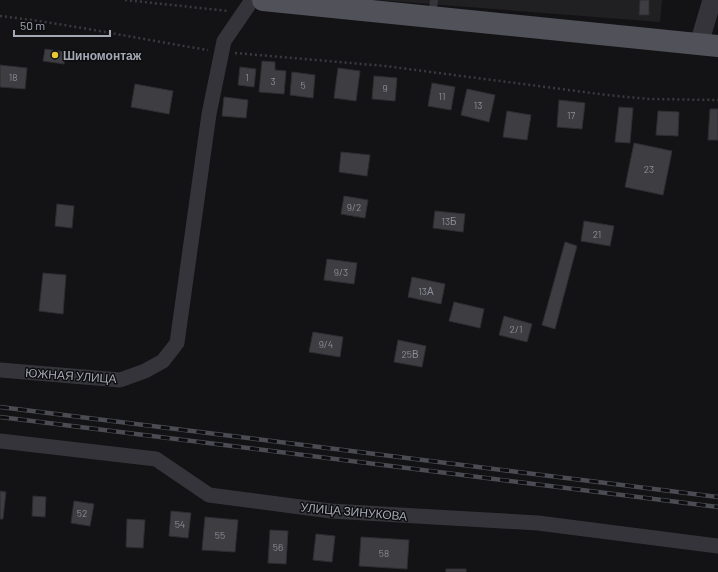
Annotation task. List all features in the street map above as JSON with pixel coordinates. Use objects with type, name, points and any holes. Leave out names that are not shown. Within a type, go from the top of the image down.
[{"type":"main road","points":[[263,0],[433,9],[708,45]]},
{"type":"street","points":[[222,52],[224,41],[252,0]]},
{"type":"street","points":[[708,45],[712,0]]},
{"type":"street","name":"ЮЖНАЯ УЛИЦА","points":[[0,370],[120,380],[145,371],[163,361],[177,343],[209,114],[222,52]]},
{"type":"street","name":"УЛИЦА ЗИНУКОВА","points":[[0,441],[156,459],[209,495],[331,511],[538,523],[718,546]]},
{"type":"path","points":[[125,0],[243,13]]},
{"type":"path","points":[[0,16],[80,27],[222,52],[385,66],[628,97],[649,99],[718,100]]},
{"type":"shaded area","points":[[377,0],[662,0],[660,22]]},
{"type":"building","points":[[640,0],[649,0],[649,15],[639,15]]},
{"type":"building","points":[[45,49],[65,52],[64,64],[43,61]]},
{"type":"building","points":[[262,61],[275,62],[275,70],[286,71],[284,94],[259,92]]},
{"type":"building","points":[[0,65],[27,68],[25,89],[0,87]]},
{"type":"building","points":[[240,67],[256,69],[254,87],[238,85]]},
{"type":"building","points":[[338,68],[360,71],[356,101],[334,98]]},
{"type":"building","points":[[292,72],[315,75],[313,98],[290,95]]},
{"type":"building","points":[[374,76],[397,78],[395,101],[372,99]]},
{"type":"building","points":[[432,83],[455,87],[451,110],[428,106]]},
{"type":"building","points":[[135,84],[173,91],[169,114],[131,107]]},
{"type":"building","points":[[467,89],[495,95],[489,122],[461,115]]},
{"type":"building","points":[[224,97],[248,100],[246,118],[222,116]]},
{"type":"building","points":[[559,100],[585,103],[582,129],[557,127]]},
{"type":"building","points":[[619,107],[633,108],[630,143],[615,142]]},
{"type":"building","points":[[710,109],[718,109],[718,140],[708,140]]},
{"type":"building","points":[[507,111],[531,115],[527,140],[503,137]]},
{"type":"building","points":[[658,111],[679,112],[678,136],[656,135]]},
{"type":"building","points":[[634,143],[672,151],[663,195],[625,187]]},
{"type":"building","points":[[341,152],[370,155],[367,176],[339,172]]},
{"type":"building","points":[[344,196],[368,200],[365,218],[341,214]]},
{"type":"building","points":[[57,204],[74,206],[72,228],[55,226]]},
{"type":"building","points":[[435,211],[465,214],[463,232],[433,228]]},
{"type":"building","points":[[584,221],[614,226],[610,246],[581,241]]},
{"type":"building","points":[[565,242],[577,246],[555,329],[542,325]]},
{"type":"building","points":[[327,259],[357,263],[354,284],[324,280]]},
{"type":"building","points":[[43,273],[66,275],[63,314],[39,311]]},
{"type":"building","points":[[412,277],[445,284],[441,304],[408,297]]},
{"type":"building","points":[[454,302],[484,309],[480,328],[449,321]]},
{"type":"building","points":[[504,316],[532,324],[527,342],[499,335]]},
{"type":"building","points":[[313,332],[343,337],[340,357],[309,352]]},
{"type":"building","points":[[398,340],[426,346],[422,367],[394,362]]},
{"type":"building","points":[[0,491],[6,492],[3,519],[0,519]]},
{"type":"building","points":[[33,496],[46,497],[45,517],[32,516]]},
{"type":"building","points":[[74,501],[94,504],[90,526],[71,523]]},
{"type":"building","points":[[171,511],[191,513],[188,538],[169,536]]},
{"type":"building","points":[[205,517],[238,520],[235,552],[202,550]]},
{"type":"building","points":[[127,519],[145,520],[143,548],[126,547]]},
{"type":"building","points":[[270,530],[288,531],[286,564],[268,563]]},
{"type":"building","points":[[316,534],[335,536],[332,562],[313,560]]},
{"type":"building","points":[[361,537],[409,540],[407,569],[359,566]]},
{"type":"building","points":[[446,569],[466,569],[466,572],[446,572]]},
{"type":"railway","points":[[0,407],[718,497]]},
{"type":"railway","points":[[0,417],[718,507]]},
{"type":"place","name":"Шиномонтаж","points":[[55,55]]}]
